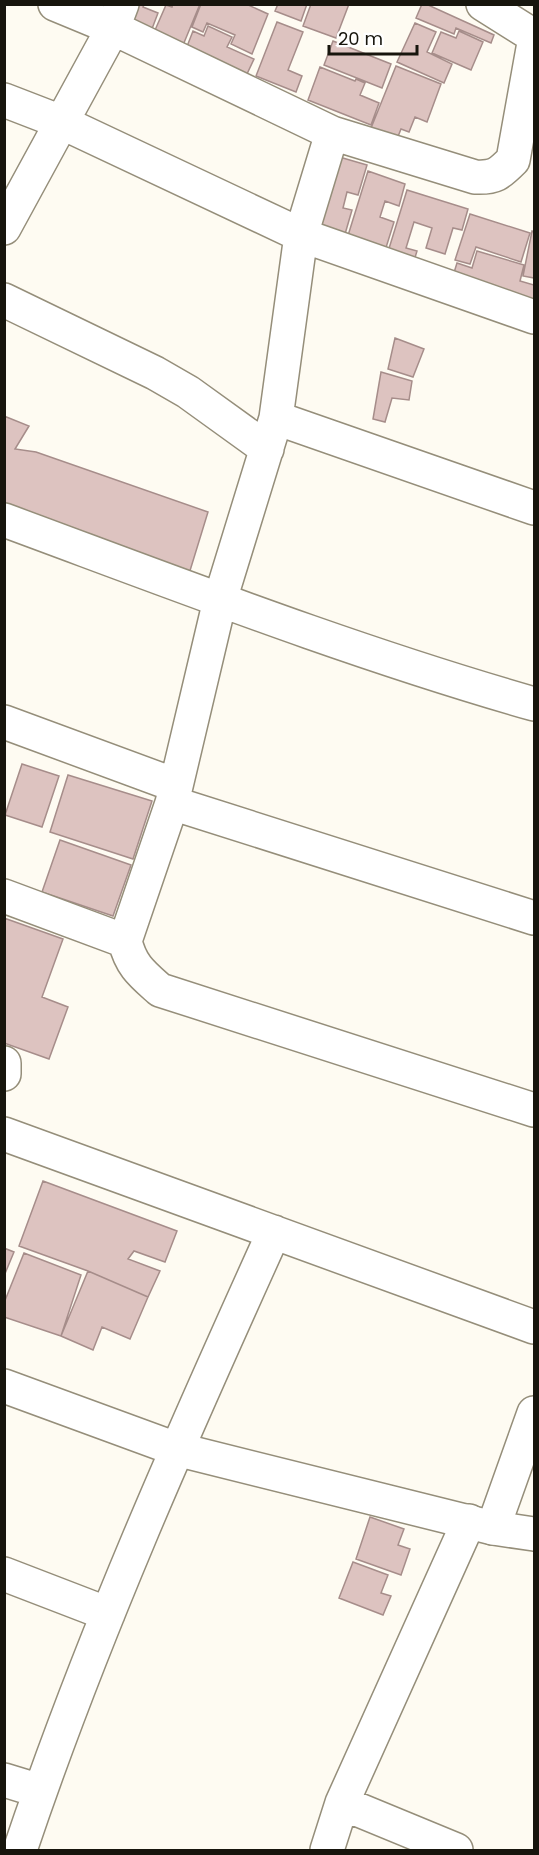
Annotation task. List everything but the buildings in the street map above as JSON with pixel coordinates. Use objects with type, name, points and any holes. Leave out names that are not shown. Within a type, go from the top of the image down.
[{"type":"street","points":[[55,4],[118,16],[332,134],[475,177],[490,178],[502,171],[513,160],[534,43]]},
{"type":"street","points":[[483,4],[534,36]]},
{"type":"street","points":[[4,228],[118,16]]},
{"type":"street","points":[[4,100],[61,122],[301,235],[534,317]]},
{"type":"street","points":[[332,134],[301,235],[276,418],[220,600],[174,794],[125,941],[129,957],[139,971],[160,990],[534,1110]]},
{"type":"street","points":[[4,300],[155,373],[188,392],[267,448]]},
{"type":"street","points":[[276,418],[534,508]]},
{"type":"street","points":[[4,520],[220,600],[466,685],[534,704]]},
{"type":"street","points":[[4,722],[174,794],[534,918]]},
{"type":"street","points":[[4,896],[125,941]]},
{"type":"street","points":[[4,1063],[4,1074]]},
{"type":"street","points":[[4,1134],[534,1327]]},
{"type":"street","points":[[20,1851],[40,1791],[108,1614],[176,1449],[274,1232]]},
{"type":"street","points":[[4,1386],[176,1449],[481,1524],[534,1534]]},
{"type":"street","points":[[327,1851],[342,1803],[534,1413]]},
{"type":"street","points":[[4,1574],[108,1614]]},
{"type":"street","points":[[4,1780],[40,1791]]},
{"type":"street","points":[[342,1803],[456,1851]]}]
